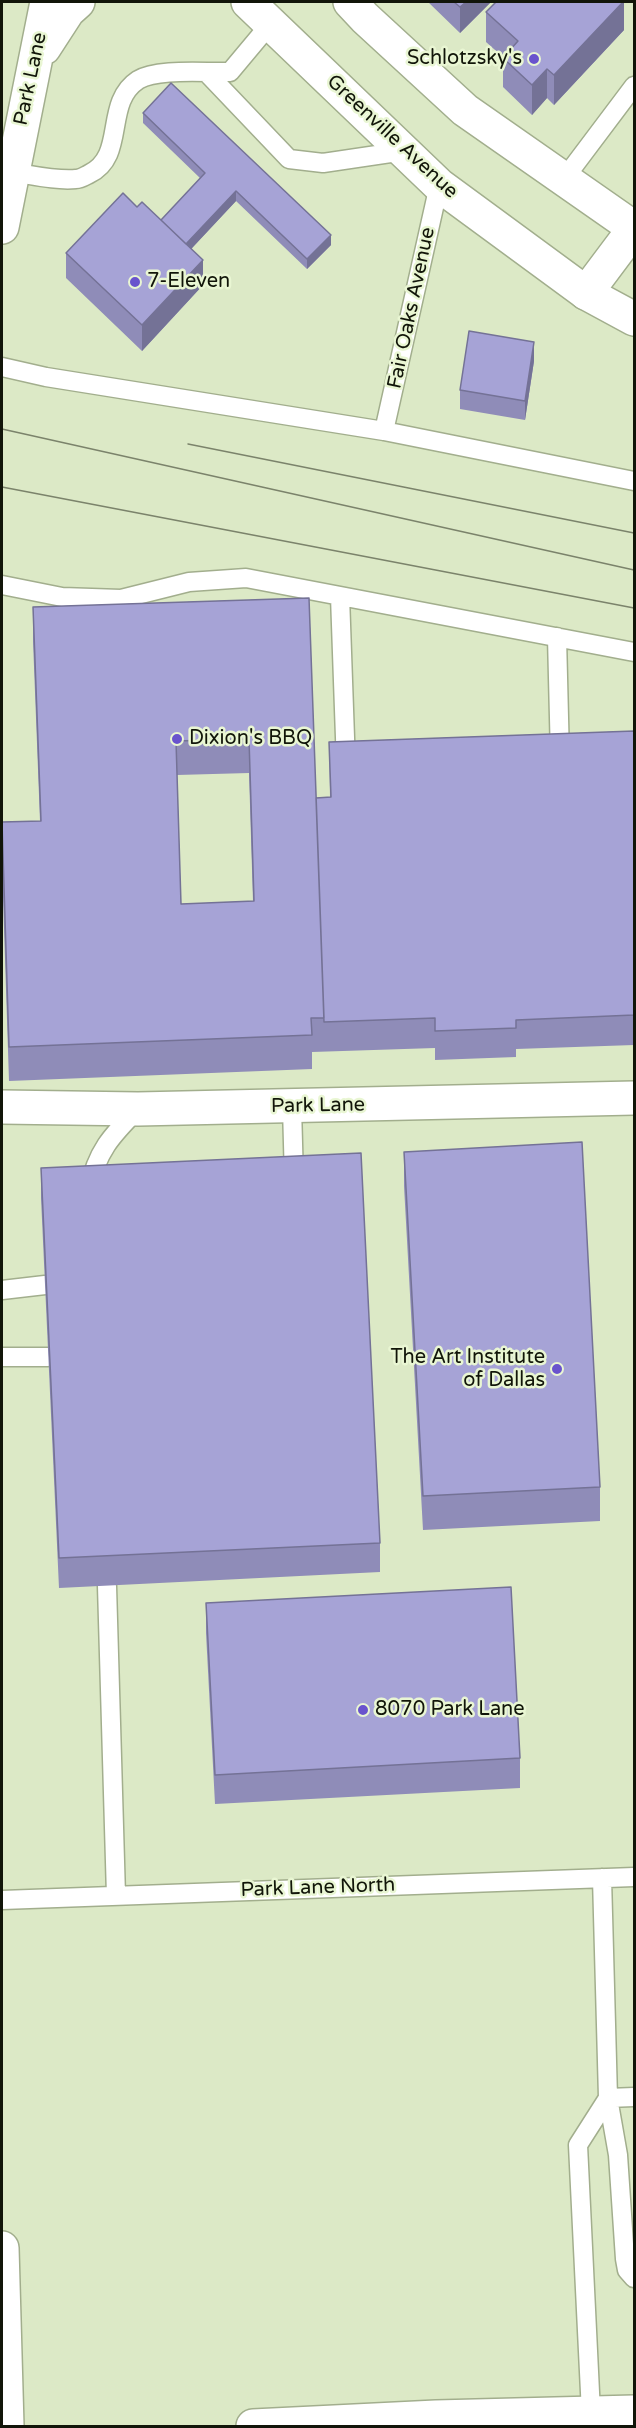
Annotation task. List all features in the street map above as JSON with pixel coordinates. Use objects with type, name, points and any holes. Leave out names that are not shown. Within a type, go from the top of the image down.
[{"type":"main road","name":"Park Lane","points":[[2,227],[47,2]]},
{"type":"main road","points":[[34,62],[68,11],[78,2]]},
{"type":"main road","points":[[350,2],[465,110],[634,229],[586,293]]},
{"type":"main road","name":"Greenville Avenue","points":[[260,12],[439,185],[586,293],[634,320]]},
{"type":"main road","name":"Park Lane","points":[[2,1107],[138,1109],[292,1107],[634,1098]]},
{"type":"main road","points":[[2,2247],[7,2427]]},
{"type":"main road","points":[[253,2427],[436,2417],[634,2412]]},
{"type":"lane","points":[[12,172],[78,179],[99,169],[110,154],[116,112],[122,98],[137,81],[150,75],[230,72],[260,12]]},
{"type":"lane","points":[[207,73],[289,159],[323,163],[404,151]]},
{"type":"lane","points":[[564,179],[634,86]]},
{"type":"lane","name":"Fair Oaks Avenue","points":[[384,431],[439,185]]},
{"type":"lane","points":[[2,367],[69,381],[384,431],[634,481]]},
{"type":"lane","points":[[2,585],[62,597],[122,599],[189,582],[246,578],[634,652]]},
{"type":"lane","points":[[340,596],[346,771]]},
{"type":"lane","points":[[557,637],[561,763]]},
{"type":"lane","points":[[292,1107],[295,1186]]},
{"type":"lane","points":[[89,1194],[93,1167],[113,1133],[138,1109]]},
{"type":"lane","points":[[2,1290],[45,1285]]},
{"type":"lane","points":[[2,1357],[48,1357]]},
{"type":"lane","points":[[107,1586],[116,1896]]},
{"type":"lane","name":"Park Lane North","points":[[2,1900],[634,1877]]},
{"type":"lane","points":[[602,1878],[608,2098],[618,2155],[625,2259],[627,2270],[634,2278]]},
{"type":"lane","points":[[608,2098],[634,2097]]},
{"type":"lane","points":[[591,2413],[578,2145],[608,2098]]},
{"type":"building","points":[[454,2],[466,2],[460,7]]},
{"type":"building","points":[[496,2],[623,2],[554,75],[547,69],[532,85],[503,58],[518,41],[486,12]]},
{"type":"building","name":"7-Eleven","points":[[171,83],[331,235],[307,259],[236,191],[186,244],[161,220],[205,173],[143,113]]},
{"type":"building","name":"7-Eleven","points":[[123,193],[137,207],[142,202],[203,260],[142,325],[66,253]]},
{"type":"building","points":[[469,331],[534,342],[525,401],[460,390]]},
{"type":"building","points":[[309,598],[324,1018],[311,1018],[312,1035],[9,1047],[2,822],[41,821],[33,607]],"holes":[[[249,739],[254,901],[181,904],[176,741]]]},
{"type":"building","points":[[634,731],[634,1015],[516,1020],[516,1028],[435,1031],[435,1018],[324,1022],[316,798],[331,797],[329,742]]},
{"type":"building","points":[[582,1142],[600,1487],[423,1496],[404,1152]]},
{"type":"building","points":[[361,1153],[380,1543],[59,1558],[41,1168]]},
{"type":"building","name":"8070 Park Lane","points":[[511,1587],[520,1758],[215,1775],[206,1603]]},
{"type":"tram line","points":[[2,429],[634,570]]},
{"type":"tram line","points":[[188,444],[634,533]]},
{"type":"tram line","points":[[2,487],[634,608]]},
{"type":"place","name":"Schlotzsky's","points":[[534,59]]},
{"type":"place","name":"7-Eleven","points":[[135,282]]},
{"type":"place","name":"Dixion's BBQ","points":[[177,739]]},
{"type":"place","name":"The Art Institute of Dallas","points":[[557,1369]]},
{"type":"place","name":"8070 Park Lane","points":[[363,1710]]}]
